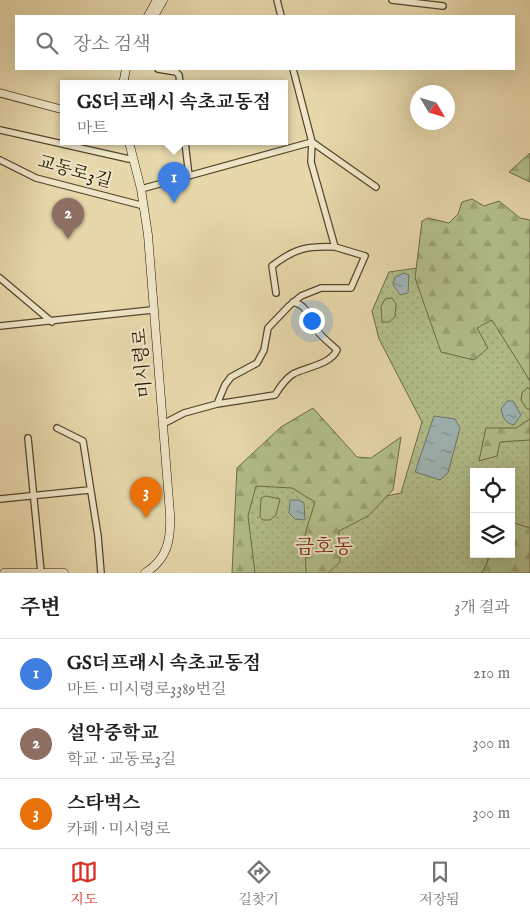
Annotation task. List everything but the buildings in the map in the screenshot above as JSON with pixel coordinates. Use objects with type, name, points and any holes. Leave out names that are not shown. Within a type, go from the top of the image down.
[{"type":"main road","points":[[149,15],[157,0]]},
{"type":"main road","points":[[155,15],[163,0]]},
{"type":"main road","name":"미시령로","points":[[130,145],[144,206],[163,424],[170,539],[161,560],[144,573]]},
{"type":"main road","points":[[4,573],[64,573]]},
{"type":"street","points":[[277,0],[281,15]]},
{"type":"street","points":[[392,0],[443,6]]},
{"type":"street","points":[[164,70],[176,72],[179,75],[180,80]]},
{"type":"street","points":[[293,70],[312,142],[311,162],[335,247]]},
{"type":"street","points":[[0,94],[60,109]]},
{"type":"street","points":[[0,130],[60,143]]},
{"type":"street","points":[[141,189],[312,142],[376,186]]},
{"type":"street","points":[[67,145],[129,159]]},
{"type":"street","points":[[185,145],[189,176]]},
{"type":"street","name":"교동로3길","points":[[0,160],[36,178],[144,206]]},
{"type":"street","points":[[217,404],[225,385],[231,377],[257,363],[264,350],[268,328],[293,302],[301,296],[321,288],[351,288],[366,256],[335,247],[308,246],[272,266],[276,293]]},
{"type":"street","points":[[0,278],[52,322]]},
{"type":"street","points":[[163,424],[184,413],[217,404],[275,395],[291,375],[327,360],[335,354],[337,350],[316,329],[303,305],[293,302]]},
{"type":"street","points":[[0,326],[152,310]]},
{"type":"street","points":[[56,428],[83,442],[98,536],[101,573]]},
{"type":"street","points":[[28,438],[41,572]]},
{"type":"street","points":[[0,499],[34,494],[90,490]]},
{"type":"green space","points":[[530,153],[530,182],[509,172]]},
{"type":"green space","points":[[472,199],[484,206],[499,201],[520,218],[530,220],[530,381],[492,320],[477,328],[488,348],[474,360],[441,352],[415,278],[422,221],[428,218],[449,223],[458,214],[462,202]]},
{"type":"green space","points":[[424,267],[475,290],[530,367],[530,532],[515,532],[515,468],[470,468],[470,558],[488,558],[487,573],[248,573],[244,521],[254,482],[377,498],[401,493],[422,422],[379,339],[372,311],[389,272]]},
{"type":"green space","points":[[392,298],[396,304],[395,317],[389,322],[382,322],[381,307],[385,299]]},
{"type":"green space","points":[[527,388],[530,389],[530,409],[527,409],[521,400],[522,393]]},
{"type":"green space","points":[[313,408],[357,457],[371,458],[401,437],[393,490],[368,516],[339,531],[340,562],[328,573],[306,573],[305,534],[315,502],[292,488],[256,486],[248,516],[255,573],[232,573],[237,468],[281,427]]},
{"type":"green space","points":[[530,419],[530,440],[500,442],[497,456],[479,461],[486,428],[516,428]]},
{"type":"green space","points":[[266,496],[280,499],[276,515],[270,520],[263,520],[260,517],[261,498]]},
{"type":"green space","points":[[515,523],[530,528],[530,573],[482,573],[489,558],[515,558]]},
{"type":"water","points":[[404,273],[409,275],[408,293],[400,295],[393,284],[395,277]]},
{"type":"water","points":[[507,401],[513,401],[521,415],[514,425],[506,421],[501,409]]},
{"type":"water","points":[[434,416],[455,419],[460,428],[448,473],[440,480],[415,472]]},
{"type":"water","points":[[290,500],[299,500],[304,503],[305,520],[295,519],[289,513]]},
{"type":"place","name":"GS더프래시 속초교동점","points":[[174,203]]},
{"type":"place","name":"설악중학교","points":[[68,239]]},
{"type":"place","name":"스타벅스","points":[[146,518]]},
{"type":"district","name":"금호동","points":[[324,546]]}]
